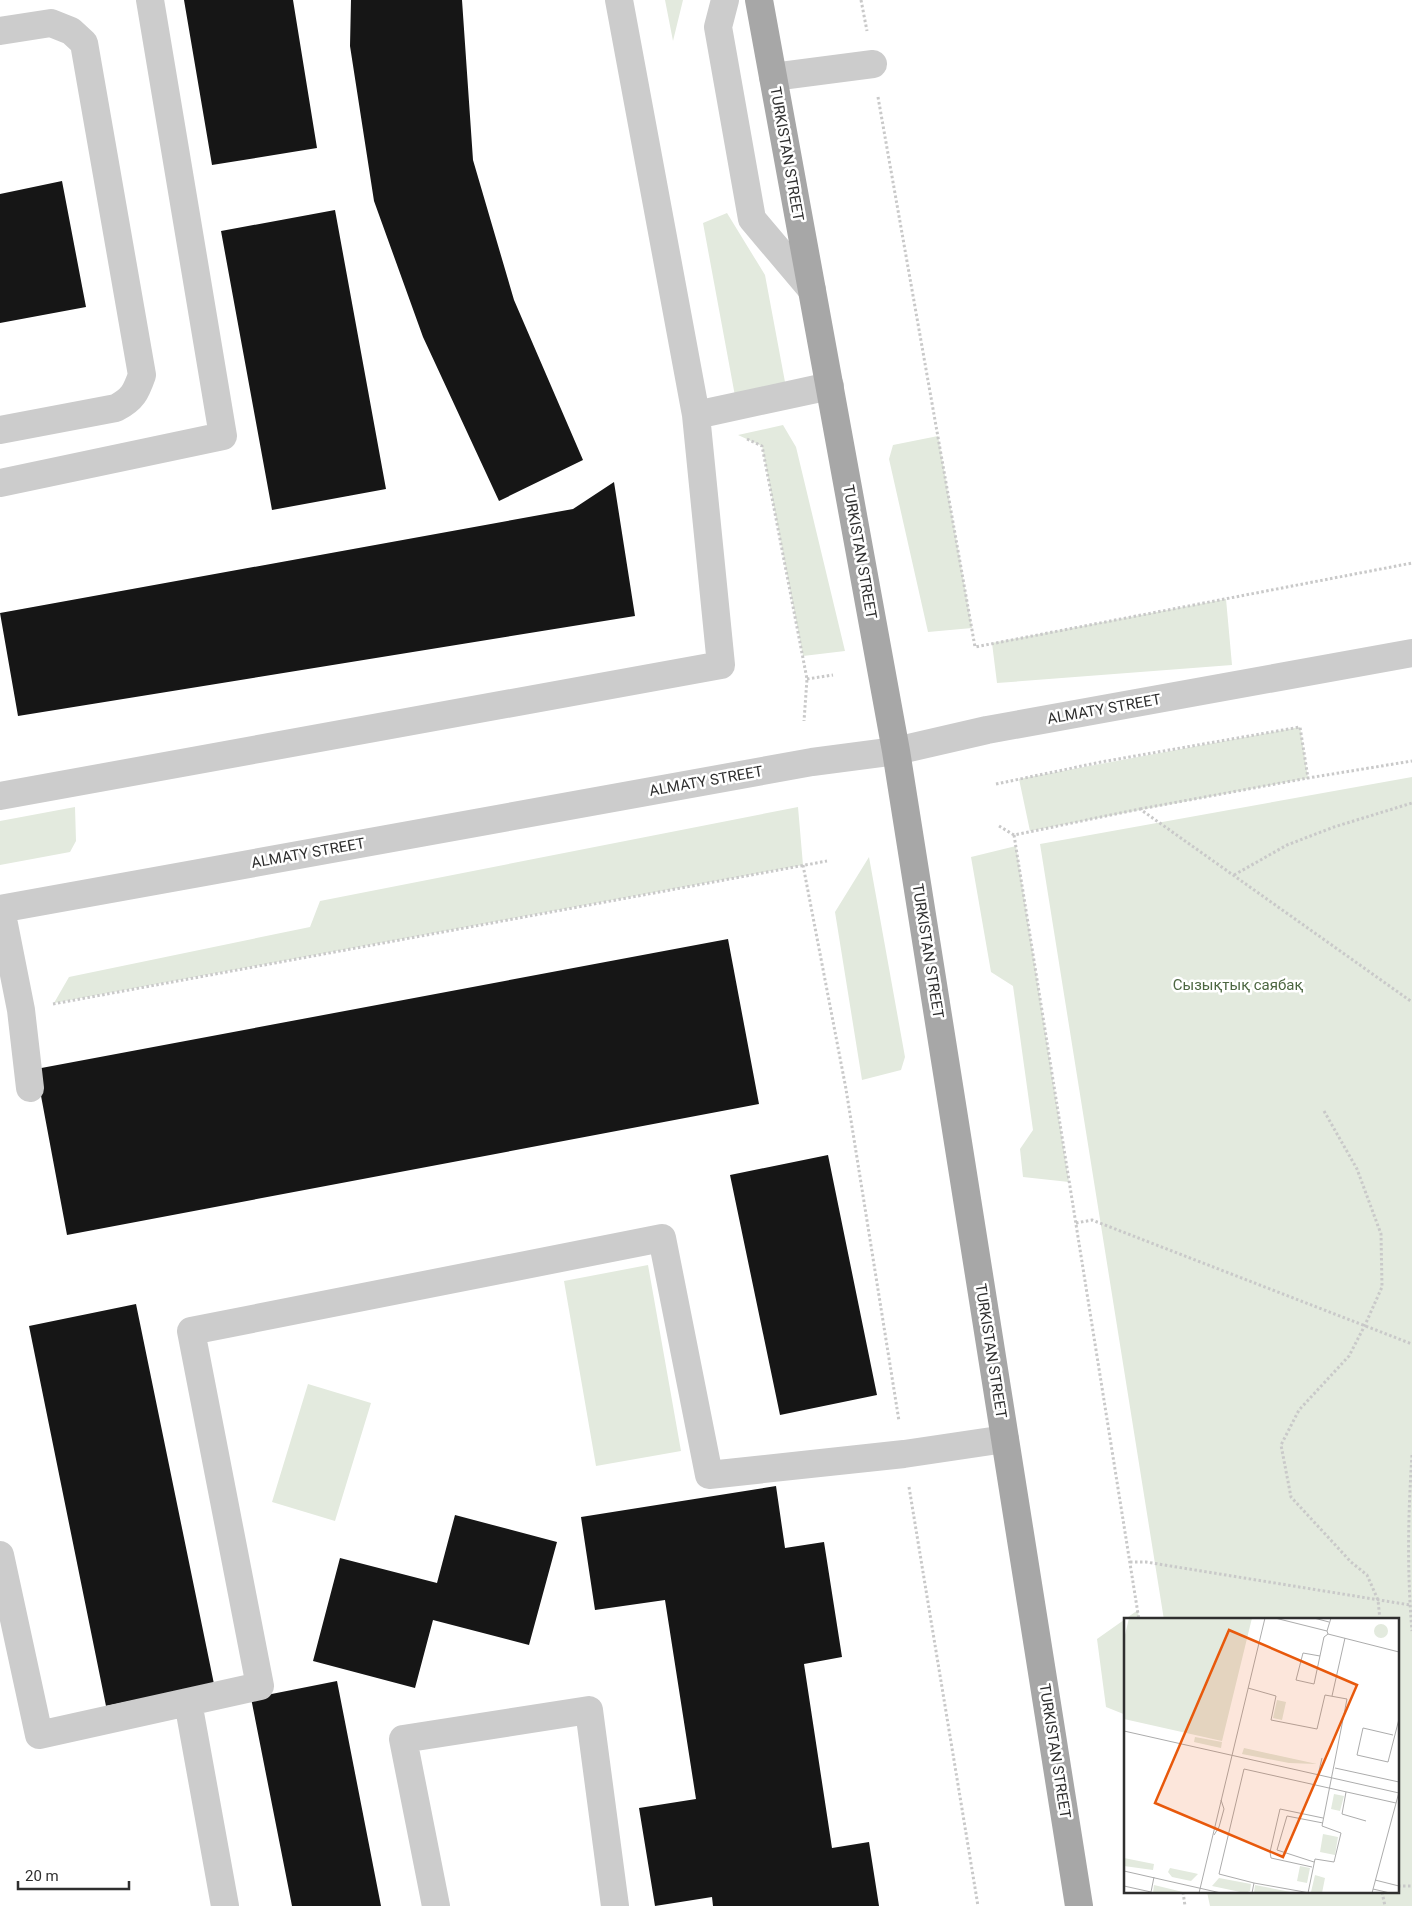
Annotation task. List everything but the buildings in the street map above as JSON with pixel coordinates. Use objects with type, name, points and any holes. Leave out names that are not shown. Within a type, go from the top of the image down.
[{"type":"main road","name":"TURKISTAN STREET","points":[[758,0],[896,751],[1079,1906]]},
{"type":"street","points":[[0,484],[224,436],[150,0]]},
{"type":"street","points":[[0,796],[721,665],[707,412],[619,0]]},
{"type":"street","points":[[724,0],[718,28],[752,219],[812,290]]},
{"type":"street","points":[[0,31],[51,23],[71,31],[84,43],[142,375],[129,401],[116,408],[0,430]]},
{"type":"street","points":[[773,77],[873,64]]},
{"type":"street","points":[[707,412],[830,386]]},
{"type":"street","name":"ALMATY STREET","points":[[0,909],[783,767],[896,751],[987,730],[1412,653]]},
{"type":"street","points":[[0,909],[21,1010],[30,1088]]},
{"type":"street","points":[[0,1554],[39,1735],[260,1686],[191,1331],[662,1238],[709,1475],[904,1454],[1005,1439]]},
{"type":"street","points":[[188,1702],[225,1906]]},
{"type":"street","points":[[436,1906],[403,1739],[589,1710],[615,1906]]},
{"type":"path","points":[[861,0],[975,647],[1412,563]]},
{"type":"path","points":[[707,412],[729,432],[762,446],[807,679],[804,721]]},
{"type":"path","points":[[807,679],[833,675]]},
{"type":"path","points":[[996,784],[1101,762],[1300,727],[1308,778]]},
{"type":"path","points":[[999,826],[1014,835],[1140,809],[1412,760]]},
{"type":"path","points":[[1234,875],[1288,845],[1334,827],[1412,803]]},
{"type":"path","points":[[1140,809],[1412,1002]]},
{"type":"path","points":[[1014,835],[1139,1618]]},
{"type":"path","points":[[21,1010],[827,861]]},
{"type":"path","points":[[803,865],[846,1089],[978,1906]]},
{"type":"path","points":[[1324,1111],[1357,1170],[1381,1234],[1382,1287],[1349,1356],[1299,1410],[1281,1445],[1291,1497],[1351,1562],[1367,1575],[1378,1600],[1380,1618]]},
{"type":"path","points":[[1076,1223],[1092,1220],[1412,1344]]},
{"type":"path","points":[[1412,1455],[1408,1508],[1412,1631]]},
{"type":"path","points":[[1130,1562],[1146,1562],[1410,1605]]},
{"type":"green space","points":[[665,0],[683,0],[673,41]]},
{"type":"green space","points":[[727,213],[765,275],[785,382],[735,396],[703,223]]},
{"type":"green space","points":[[783,425],[796,447],[845,651],[803,656],[762,446],[738,435]]},
{"type":"green space","points":[[938,436],[972,628],[928,632],[889,459],[893,445]]},
{"type":"green space","points":[[1226,599],[1232,665],[997,683],[992,643]]},
{"type":"green space","points":[[1300,727],[1308,778],[1030,831],[1019,779]]},
{"type":"green space","name":"Сызықтық саябақ","points":[[1412,777],[1412,1906],[1210,1906],[1207,1894],[1400,1894],[1400,1618],[1164,1618],[1040,844]]},
{"type":"green space","points":[[75,807],[76,841],[70,852],[0,865],[0,821]]},
{"type":"green space","points":[[798,807],[803,865],[54,1003],[69,977],[310,927],[320,901]]},
{"type":"green space","points":[[1016,846],[1069,1182],[1023,1177],[1020,1149],[1033,1130],[1013,986],[991,972],[971,857]]},
{"type":"green space","points":[[869,857],[905,1057],[901,1070],[862,1080],[835,912]]},
{"type":"green space","points":[[648,1265],[681,1451],[596,1466],[564,1281]]},
{"type":"green space","points":[[308,1384],[371,1403],[335,1521],[272,1502]]},
{"type":"green space","points":[[1138,1610],[1139,1618],[1127,1618]]},
{"type":"green space","points":[[1124,1620],[1124,1714],[1106,1707],[1097,1639]]}]
